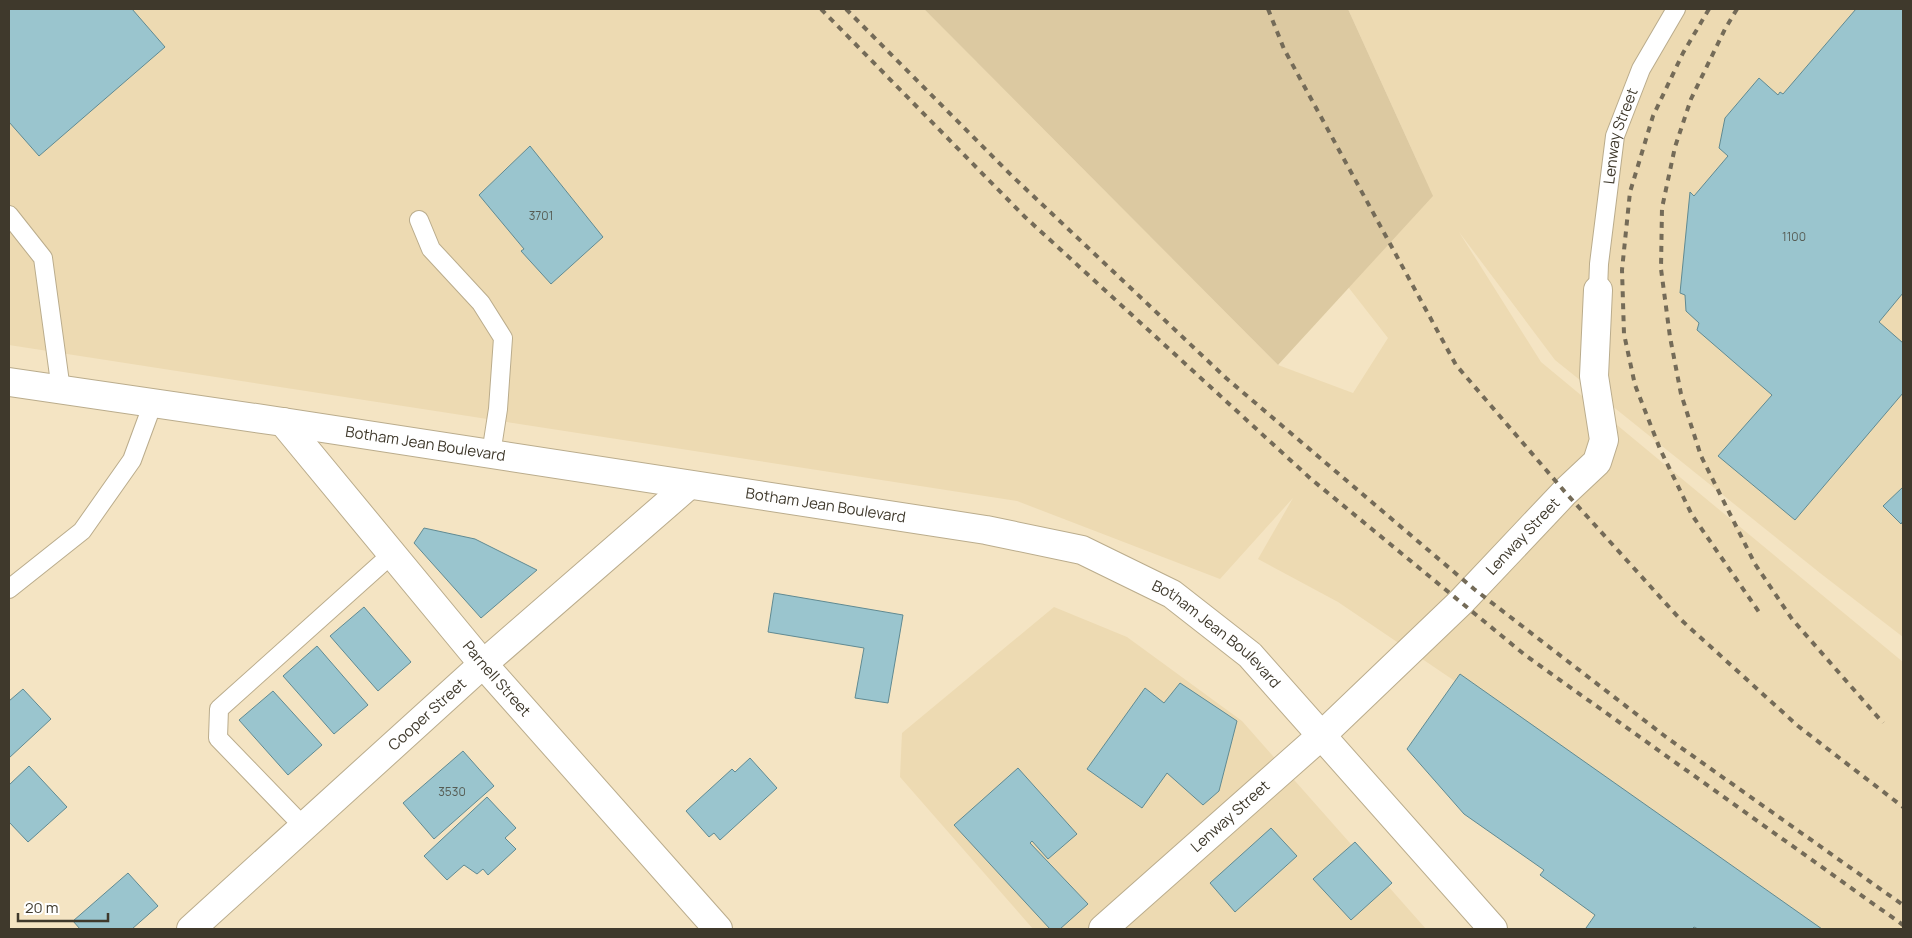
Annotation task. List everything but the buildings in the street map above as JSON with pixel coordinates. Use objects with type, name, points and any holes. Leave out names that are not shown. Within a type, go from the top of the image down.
[{"type":"street","name":"Lenway Street","points":[[1103,929],[1322,735],[1461,602],[1565,492],[1597,462],[1604,440],[1594,376],[1598,290]]},
{"type":"street","name":"Botham Jean Boulevard","points":[[9,382],[986,530],[1082,550],[1172,594],[1250,655],[1493,929]]},
{"type":"street","name":"Parnell Street","points":[[283,422],[483,664],[718,929]]},
{"type":"street","name":"Cooper Street","points":[[191,929],[483,664],[689,484]]},
{"type":"lane","name":"Lenway Street","points":[[1598,290],[1599,264],[1615,136],[1640,69],[1676,9]]},
{"type":"lane","points":[[9,215],[43,258],[61,390]]},
{"type":"lane","points":[[419,220],[431,249],[481,303],[503,338],[498,409],[491,454]]},
{"type":"lane","points":[[9,589],[82,531],[132,460],[153,403]]},
{"type":"lane","points":[[304,827],[218,738],[219,709],[392,554]]},
{"type":"shaded area","points":[[9,9],[924,9],[1278,365],[1353,393],[1388,338],[1299,224],[1423,174],[1348,9],[1903,9],[1903,637],[1820,573],[1555,360],[1459,232],[1541,362],[1903,662],[1903,929],[1821,929],[1338,602],[1258,559],[1293,498],[1220,579],[1017,501],[9,345]]},
{"type":"shaded area","points":[[924,9],[1348,9],[1433,196],[1278,365]]},
{"type":"shaded area","points":[[1054,607],[1127,637],[1242,721],[1426,929],[1033,929],[900,777],[902,733]]},
{"type":"railway","points":[[821,9],[1025,217],[1311,479],[1525,655],[1903,925]]},
{"type":"railway","points":[[846,9],[1011,175],[1226,378],[1474,589],[1666,737],[1903,905]]},
{"type":"railway","points":[[1268,9],[1284,49],[1456,365],[1565,492],[1679,618],[1798,726],[1903,807]]},
{"type":"railway","points":[[1709,9],[1683,53],[1653,116],[1630,192],[1622,270],[1624,334],[1635,385],[1660,449],[1692,515],[1759,612]]},
{"type":"railway","points":[[1737,9],[1725,29],[1691,99],[1675,147],[1662,208],[1661,269],[1670,337],[1681,394],[1701,456],[1755,564],[1792,619],[1883,723]]}]
